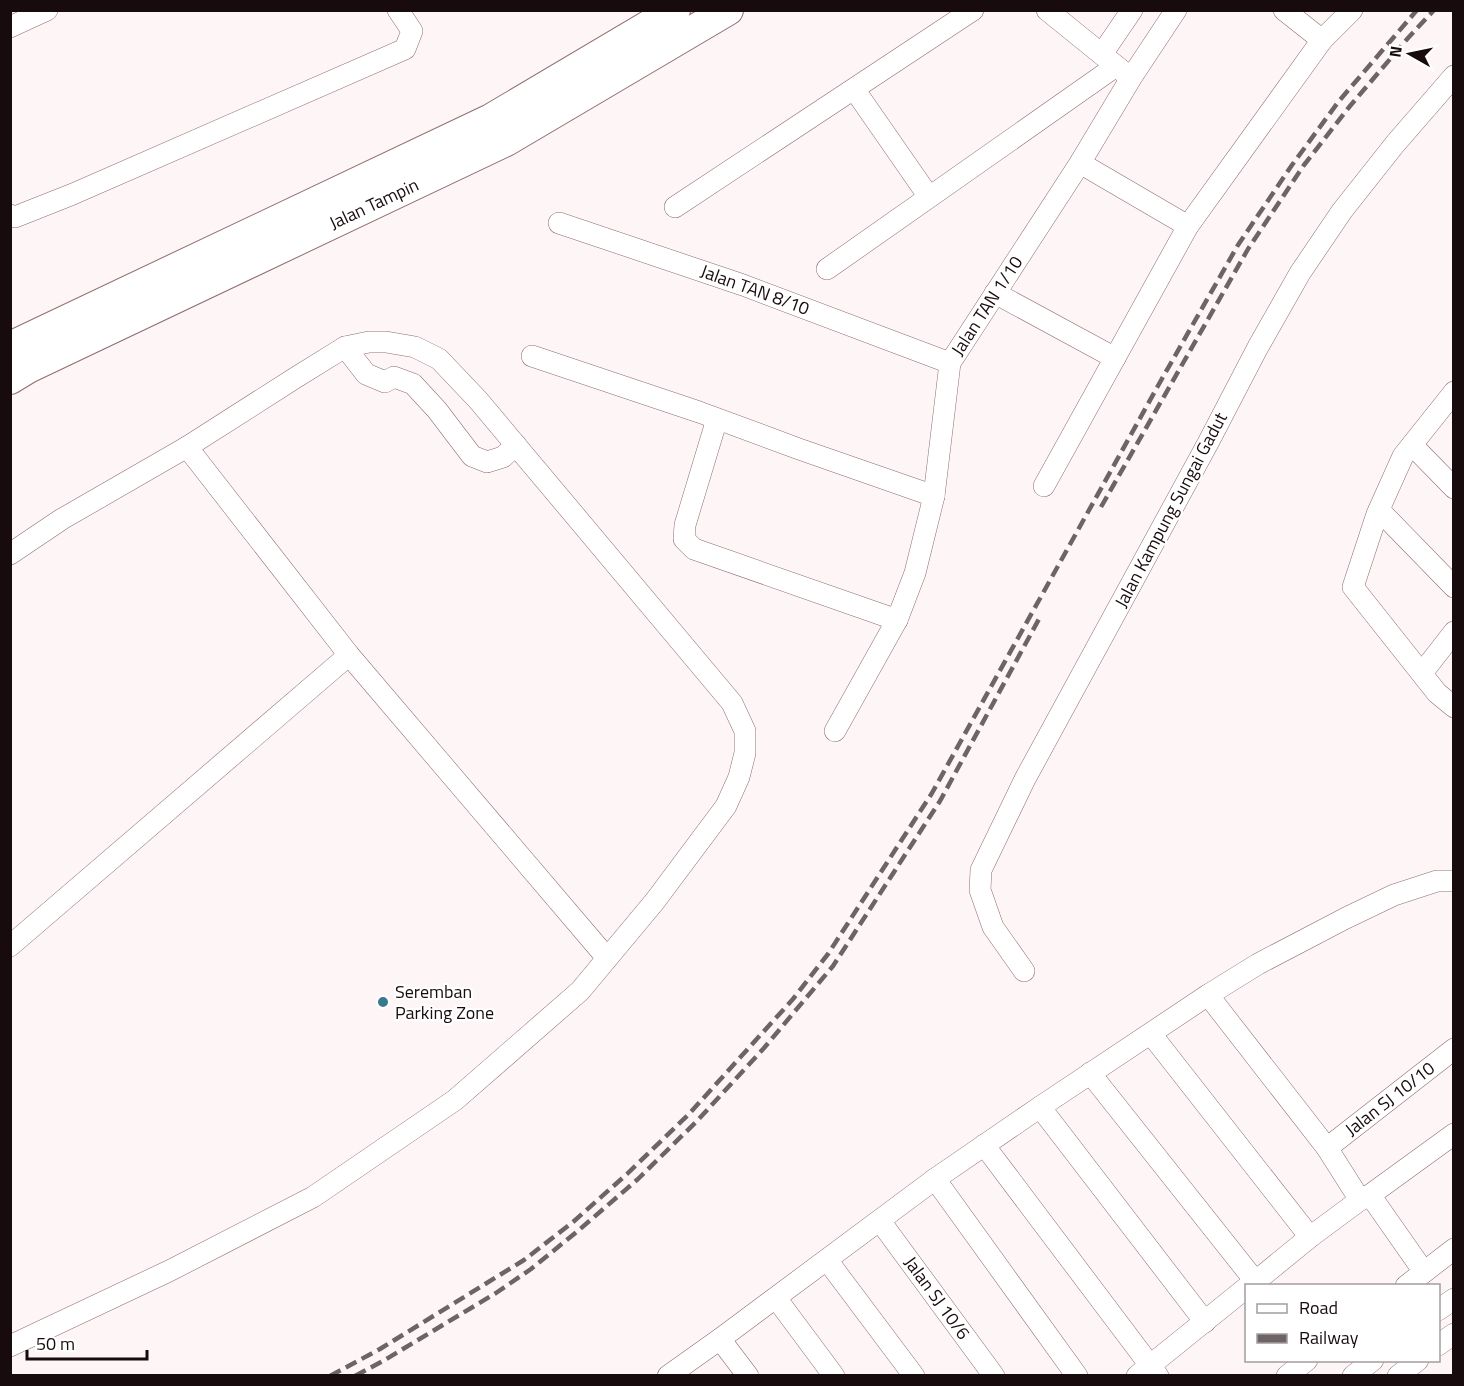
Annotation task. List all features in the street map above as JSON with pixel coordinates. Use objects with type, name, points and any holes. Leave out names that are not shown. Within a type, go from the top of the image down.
[{"type":"highway","name":"Jalan Tampin","points":[[10,347],[491,119],[675,10]]},
{"type":"highway","name":"Jalan Tampin","points":[[10,379],[506,141],[728,10]]},
{"type":"street","points":[[10,27],[47,10]]},
{"type":"street","points":[[10,215],[15,217],[73,194],[405,49],[412,31],[398,10]]},
{"type":"street","points":[[675,207],[973,10]]},
{"type":"street","points":[[1047,10],[1116,66]]},
{"type":"street","points":[[827,269],[1116,66],[1132,10]]},
{"type":"street","name":"Jalan TAN 1/10","points":[[835,731],[897,620],[915,573],[934,496],[950,363],[1080,163],[1116,66],[1176,10]]},
{"type":"street","points":[[1284,10],[1322,40]]},
{"type":"street","points":[[1044,486],[1188,226],[1322,40],[1353,10]]},
{"type":"street","name":"Jalan Kampung Sungai Gadut","points":[[1024,971],[993,927],[980,890],[981,870],[1025,779],[1300,273],[1342,211],[1395,144],[1454,76]]},
{"type":"street","points":[[854,89],[929,197]]},
{"type":"street","points":[[1080,163],[1188,226]]},
{"type":"street","name":"Jalan TAN 8/10","points":[[559,223],[743,285],[950,363]]},
{"type":"street","points":[[995,293],[1115,358]]},
{"type":"street","points":[[10,554],[62,519],[187,447],[345,347],[369,342],[386,342],[415,347],[439,359],[478,400],[732,703],[745,731],[745,753],[739,777],[726,806],[655,901],[580,991],[455,1100],[313,1197],[169,1270],[10,1346]]},
{"type":"street","points":[[345,347],[366,374],[385,382],[394,377],[413,384],[437,410],[472,456],[487,462],[503,456],[516,445]]},
{"type":"street","points":[[532,356],[934,496]]},
{"type":"street","points":[[1454,392],[1403,456],[1379,510],[1353,587],[1437,693],[1454,707]]},
{"type":"street","points":[[717,419],[685,525],[684,539],[694,549],[897,620]]},
{"type":"street","points":[[1412,445],[1454,488]]},
{"type":"street","points":[[187,447],[349,655],[607,958]]},
{"type":"street","points":[[1379,510],[1454,587]]},
{"type":"street","points":[[1422,673],[1454,632]]},
{"type":"street","points":[[10,946],[349,655]]},
{"type":"street","points":[[668,1376],[720,1340],[935,1179],[1208,995],[1258,964],[1394,894],[1437,881],[1454,881]]},
{"type":"street","points":[[1208,995],[1424,1272]]},
{"type":"street","points":[[1151,1034],[1310,1237]]},
{"type":"street","name":"Jalan SJ 10/10","points":[[1327,1148],[1454,1049]]},
{"type":"street","points":[[1090,1073],[1249,1284]]},
{"type":"street","points":[[1040,1107],[1205,1322]]},
{"type":"street","points":[[1251,1284],[1310,1237],[1454,1134]]},
{"type":"street","points":[[984,1145],[1148,1372],[1245,1289]]},
{"type":"street","points":[[935,1179],[1077,1376]]},
{"type":"street","name":"Jalan SJ 10/6","points":[[880,1221],[994,1376]]},
{"type":"street","points":[[1409,1284],[1454,1249]]},
{"type":"street","points":[[827,1260],[915,1376]]},
{"type":"street","points":[[776,1298],[834,1376]]},
{"type":"street","points":[[1440,1310],[1454,1299]]},
{"type":"street","points":[[1440,1344],[1454,1334]]},
{"type":"street","points":[[720,1340],[748,1376]]},
{"type":"street","points":[[1287,1376],[1304,1362]]},
{"type":"street","points":[[1353,1376],[1370,1362]]},
{"type":"street","points":[[1398,1376],[1416,1362]]},
{"type":"railway","points":[[330,1376],[380,1349],[524,1260],[573,1222],[689,1114],[793,999],[828,954],[932,793],[1238,245],[1339,101],[1417,10]]},
{"type":"railway","points":[[1101,507],[1248,249],[1304,165],[1350,106],[1434,10]]},
{"type":"railway","points":[[355,1376],[496,1293],[531,1269],[638,1179],[697,1121],[764,1048],[833,966],[940,801],[1039,619]]},
{"type":"place","name":"Seremban Parking Zone","points":[[383,1002]]}]
